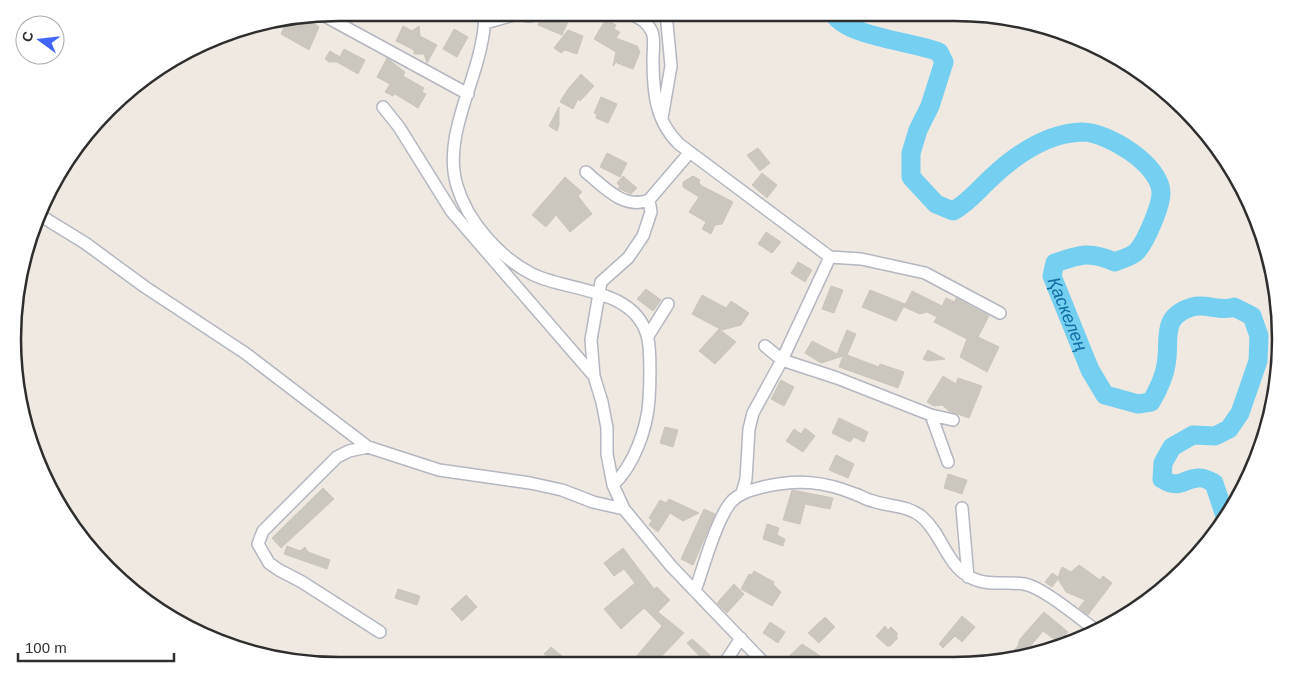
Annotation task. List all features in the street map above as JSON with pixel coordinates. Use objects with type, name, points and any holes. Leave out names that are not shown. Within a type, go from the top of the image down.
[{"type":"street","points":[[334,21],[468,94]]},
{"type":"street","points":[[484,21],[456,138],[453,165],[458,187],[478,225],[509,260],[533,274],[599,294],[630,310],[636,316],[648,336],[650,387],[648,412],[629,465],[613,485]]},
{"type":"street","points":[[645,21],[653,34],[655,101],[668,134],[830,257],[861,259],[924,273],[1000,313]]},
{"type":"street","points":[[662,122],[671,66],[667,21]]},
{"type":"street","points":[[383,107],[399,127],[452,212],[594,376]]},
{"type":"street","points":[[586,172],[618,198],[640,204],[649,200],[690,152]]},
{"type":"street","points":[[649,200],[651,212],[643,236],[628,258],[601,282],[591,340],[594,376],[607,428],[607,454],[613,485],[624,509],[695,592],[758,657]]},
{"type":"street","points":[[45,218],[85,243],[145,287],[245,353],[368,447],[439,470],[530,483],[562,490],[593,502],[624,509]]},
{"type":"street","points":[[742,493],[746,479],[749,429],[753,413],[782,360],[830,257]]},
{"type":"street","points":[[648,336],[668,304]]},
{"type":"street","points":[[765,346],[782,360],[837,378],[931,415],[953,420]]},
{"type":"street","points":[[931,415],[948,462]]},
{"type":"street","points":[[368,447],[349,451],[337,457],[263,531],[258,544],[269,563],[380,632]]},
{"type":"street","points":[[695,592],[722,519],[732,501],[742,493],[778,484],[812,481],[856,494],[870,501],[890,506],[903,506],[921,516],[936,532],[957,568],[968,576],[993,584],[1023,584],[1036,588],[1090,627]]},
{"type":"street","points":[[962,508],[968,576]]},
{"type":"street","points":[[729,657],[741,638]]},
{"type":"building","points":[[540,21],[568,21],[562,35],[538,25]]},
{"type":"building","points":[[605,21],[609,21],[616,25],[614,29],[620,32],[616,38],[637,46],[640,52],[633,69],[617,63],[617,61],[613,66],[616,52],[594,39]]},
{"type":"building","points":[[312,23],[319,27],[309,50],[281,34],[285,26]]},
{"type":"building","points":[[403,26],[412,31],[419,26],[420,36],[437,45],[427,63],[424,54],[414,54],[414,50],[396,41]]},
{"type":"building","points":[[454,29],[468,37],[457,57],[443,49]]},
{"type":"building","points":[[568,30],[583,36],[577,54],[565,50],[561,53],[554,48]]},
{"type":"building","points":[[344,49],[365,60],[358,74],[337,62],[329,62],[325,59],[330,51],[340,57]]},
{"type":"building","points":[[387,58],[405,72],[403,76],[424,88],[422,92],[426,94],[418,108],[395,94],[393,96],[385,92],[390,84],[377,77]]},
{"type":"building","points":[[581,74],[594,86],[580,101],[578,99],[573,109],[560,102]]},
{"type":"building","points":[[601,97],[617,104],[608,123],[596,118],[597,114],[594,113]]},
{"type":"building","points":[[559,107],[559,125],[557,131],[549,126]]},
{"type":"building","points":[[758,148],[770,163],[760,171],[747,155]]},
{"type":"building","points":[[607,153],[627,163],[620,177],[600,167]]},
{"type":"building","points":[[762,173],[777,185],[767,198],[752,185]]},
{"type":"building","points":[[623,176],[637,188],[631,194],[618,188],[620,186],[617,183]]},
{"type":"building","points":[[693,176],[700,180],[699,183],[702,186],[733,202],[722,224],[715,225],[711,234],[702,229],[706,222],[689,212],[699,197],[683,187],[683,182]]},
{"type":"building","points":[[565,177],[582,192],[578,196],[592,214],[570,232],[556,215],[546,227],[532,215]]},
{"type":"building","points":[[766,232],[781,242],[772,253],[758,244]]},
{"type":"building","points":[[798,262],[812,270],[805,282],[791,273]]},
{"type":"building","points":[[831,286],[843,290],[834,313],[822,309]]},
{"type":"building","points":[[646,289],[661,300],[653,311],[637,299]]},
{"type":"building","points":[[870,290],[905,304],[896,321],[862,307]]},
{"type":"building","points":[[912,291],[942,306],[946,298],[955,302],[956,298],[989,316],[978,337],[999,347],[987,372],[960,357],[967,339],[934,322],[937,317],[927,312],[920,314],[904,307]]},
{"type":"building","points":[[702,295],[726,308],[731,301],[749,313],[741,325],[722,330],[692,314]]},
{"type":"building","points":[[719,329],[736,342],[715,364],[699,351]]},
{"type":"building","points":[[847,330],[856,334],[847,355],[879,367],[880,364],[904,372],[898,388],[839,367],[843,356],[821,363],[805,353],[812,341],[837,354]]},
{"type":"building","points":[[928,350],[945,359],[928,361],[923,359]]},
{"type":"building","points":[[943,376],[956,384],[958,378],[982,386],[969,418],[949,411],[942,405],[934,406],[927,402]]},
{"type":"building","points":[[781,380],[794,387],[784,406],[771,399]]},
{"type":"building","points":[[839,418],[868,432],[864,442],[854,437],[850,442],[832,433]]},
{"type":"building","points":[[665,427],[678,430],[673,447],[660,443]]},
{"type":"building","points":[[805,428],[815,436],[803,452],[786,441],[794,429],[801,434]]},
{"type":"building","points":[[836,455],[854,464],[848,478],[829,470]]},
{"type":"building","points":[[948,474],[967,480],[962,494],[944,488]]},
{"type":"building","points":[[323,488],[334,499],[281,548],[272,538]]},
{"type":"building","points":[[792,490],[833,498],[830,509],[805,504],[800,524],[783,520]]},
{"type":"building","points":[[669,499],[699,513],[683,521],[670,513],[658,532],[649,525],[652,520],[649,518],[660,500],[666,503]]},
{"type":"building","points":[[704,509],[715,514],[693,565],[681,559]]},
{"type":"building","points":[[767,524],[779,528],[777,535],[785,539],[783,546],[763,539]]},
{"type":"building","points":[[287,546],[300,551],[305,547],[308,552],[330,560],[327,569],[284,554]]},
{"type":"building","points":[[623,548],[654,589],[657,587],[670,600],[658,612],[684,633],[661,657],[636,657],[662,626],[644,608],[621,629],[604,609],[635,583],[624,569],[614,576],[604,563]]},
{"type":"building","points":[[1079,565],[1100,580],[1103,576],[1112,583],[1088,615],[1079,608],[1085,600],[1066,592],[1058,579],[1052,587],[1045,582],[1052,573],[1058,577],[1062,567],[1071,572]]},
{"type":"building","points":[[754,571],[774,582],[773,584],[781,592],[772,606],[741,589],[749,574],[752,575]]},
{"type":"building","points":[[734,584],[744,594],[727,613],[717,603]]},
{"type":"building","points":[[398,589],[420,596],[417,605],[395,598]]},
{"type":"building","points":[[466,595],[477,607],[462,621],[451,609]]},
{"type":"building","points":[[1044,612],[1068,632],[1064,637],[1055,640],[1043,631],[1029,648],[1013,651],[1018,646],[1020,639]]},
{"type":"building","points":[[962,616],[975,627],[962,642],[955,636],[943,648],[939,644]]},
{"type":"building","points":[[825,617],[835,627],[819,643],[808,633]]},
{"type":"building","points":[[770,622],[785,632],[778,643],[763,633]]},
{"type":"building","points":[[885,626],[888,630],[891,627],[898,634],[896,636],[898,638],[890,646],[887,646],[876,636]]},
{"type":"building","points":[[692,639],[710,655],[708,657],[700,657],[687,643]]},
{"type":"building","points":[[802,644],[822,657],[788,657]]},
{"type":"building","points":[[551,647],[562,656],[548,657],[544,654]]},
{"type":"waterway","name":"Қаскелең","points":[[840,21],[851,28],[865,33],[939,52],[944,62],[930,106],[918,130],[911,153],[911,177],[936,204],[953,211],[968,201],[999,170],[1020,154],[1044,141],[1069,133],[1093,133],[1118,144],[1143,161],[1152,172],[1159,182],[1161,193],[1155,215],[1140,248],[1129,257],[1115,262],[1099,256],[1085,255],[1055,263],[1052,276],[1090,370],[1105,395],[1138,404],[1151,402],[1158,388],[1166,365],[1168,330],[1175,317],[1182,311],[1197,306],[1224,309],[1234,307],[1252,316],[1259,336],[1258,361],[1240,413],[1229,429],[1215,436],[1193,435],[1172,447],[1163,463],[1162,479],[1173,484],[1200,478],[1214,483],[1223,509]]}]
